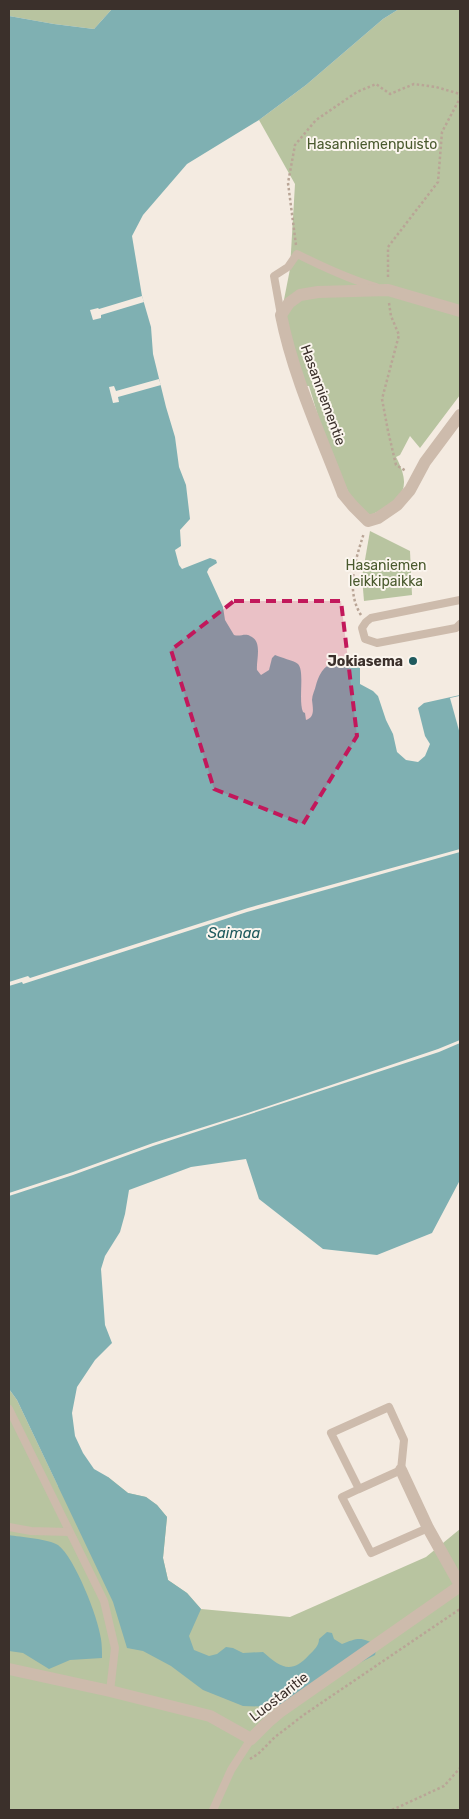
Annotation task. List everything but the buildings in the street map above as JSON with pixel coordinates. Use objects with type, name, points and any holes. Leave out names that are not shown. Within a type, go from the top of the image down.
[{"type":"street","points":[[282,315],[289,303],[300,295],[318,292],[388,290],[460,311]]},
{"type":"street","name":"Hasanniementie","points":[[282,315],[288,346],[344,494],[368,521]]},
{"type":"street","points":[[368,521],[378,518],[397,505],[410,490],[425,462],[460,415]]},
{"type":"street","points":[[401,1470],[428,1528],[460,1586]]},
{"type":"street","name":"Luostaritie","points":[[9,1669],[110,1691],[210,1716],[251,1739],[281,1711],[460,1586]]},
{"type":"lane","points":[[282,315],[274,276],[288,267],[297,254],[356,281],[388,290]]},
{"type":"lane","points":[[458,626],[377,643],[366,639],[362,628],[371,618],[460,600]]},
{"type":"lane","points":[[359,1489],[331,1433],[389,1407],[404,1440],[401,1470],[342,1497],[371,1552],[428,1528]]},
{"type":"lane","points":[[9,1409],[104,1601],[115,1648],[110,1691]]},
{"type":"lane","points":[[9,1527],[31,1531],[69,1532]]},
{"type":"lane","points":[[213,1810],[235,1764],[251,1739]]},
{"type":"path","points":[[297,254],[288,183],[295,145],[316,120],[357,92],[376,84],[390,94],[414,84],[436,87],[460,96],[442,132],[438,182],[388,247],[388,290],[391,316],[399,336],[382,399],[396,464]]},
{"type":"path","points":[[366,622],[358,612],[352,593],[356,558],[368,521]]},
{"type":"path","points":[[235,1764],[247,1761],[258,1754],[275,1737],[305,1714],[460,1609]]},
{"type":"path","points":[[392,1810],[444,1786],[460,1768]]},
{"type":"highlighted area","points":[[234,601],[341,601],[357,736],[303,824],[214,789],[171,650]]},
{"type":"green space","points":[[9,9],[112,9],[94,29],[9,16]]},
{"type":"green space","name":"Hasanniemenpuisto","points":[[399,9],[460,9],[460,395],[420,448],[410,436],[400,455],[396,457],[404,479],[400,494],[388,506],[369,516],[352,500],[327,446],[309,386],[303,386],[281,315],[290,269],[295,184],[259,120],[306,85],[383,19]]},
{"type":"green space","name":"Hasaniemen leikkipaikka","points":[[370,531],[410,551],[412,595],[364,601],[362,577]]},
{"type":"green space","points":[[9,1389],[17,1400],[58,1486],[108,1477],[128,1493],[146,1497],[157,1505],[167,1517],[163,1558],[168,1580],[187,1593],[201,1609],[290,1617],[426,1557],[460,1529],[460,1810],[9,1810]]},
{"type":"water","name":"Saimaa","points":[[112,9],[399,9],[383,19],[306,85],[259,120],[187,164],[143,215],[132,236],[142,296],[151,327],[153,354],[175,437],[179,467],[186,485],[190,519],[180,530],[181,546],[175,550],[179,565],[182,569],[210,558],[216,560],[217,563],[209,568],[207,572],[223,607],[225,620],[234,635],[248,635],[254,638],[258,646],[257,670],[261,675],[269,670],[272,658],[275,655],[298,664],[301,673],[302,707],[306,720],[312,715],[312,696],[319,677],[326,667],[341,662],[355,663],[360,667],[360,684],[378,696],[393,734],[397,752],[406,760],[418,762],[425,756],[430,744],[425,736],[418,708],[424,703],[460,695],[460,1180],[432,1233],[377,1255],[323,1249],[259,1199],[246,1159],[191,1167],[129,1190],[120,1232],[105,1256],[101,1269],[105,1325],[112,1343],[95,1360],[77,1387],[72,1413],[75,1436],[83,1453],[94,1469],[108,1477],[128,1493],[146,1497],[157,1505],[167,1517],[163,1558],[168,1580],[187,1593],[201,1609],[189,1636],[194,1650],[209,1656],[217,1654],[226,1647],[243,1653],[263,1652],[280,1665],[291,1667],[303,1661],[317,1646],[319,1639],[327,1632],[332,1633],[334,1639],[342,1644],[352,1640],[363,1639],[377,1646],[375,1655],[340,1673],[314,1693],[276,1707],[243,1706],[203,1690],[171,1666],[143,1651],[127,1648],[113,1602],[17,1400],[9,1389],[9,16],[94,29]]},
{"type":"water","points":[[9,1535],[48,1541],[58,1545],[65,1552],[91,1603],[102,1644],[102,1658],[70,1660],[49,1669],[23,1653],[9,1651]]},
{"type":"pier","points":[[142,296],[144,302],[101,315],[101,318],[93,320],[90,310]]},
{"type":"pier","points":[[159,379],[161,385],[118,397],[119,402],[113,403],[109,387],[114,386],[116,391]]},
{"type":"pier","points":[[459,696],[460,700],[460,734],[450,698]]},
{"type":"pier","points":[[460,849],[460,852],[247,912],[23,984],[22,982],[9,986],[9,982],[28,976],[30,978],[248,908]]},
{"type":"pier","points":[[460,1040],[460,1043],[439,1052],[153,1146],[9,1196],[9,1193],[153,1143],[248,1113]]},
{"type":"place","name":"Jokiasema","points":[[413,661]]}]
